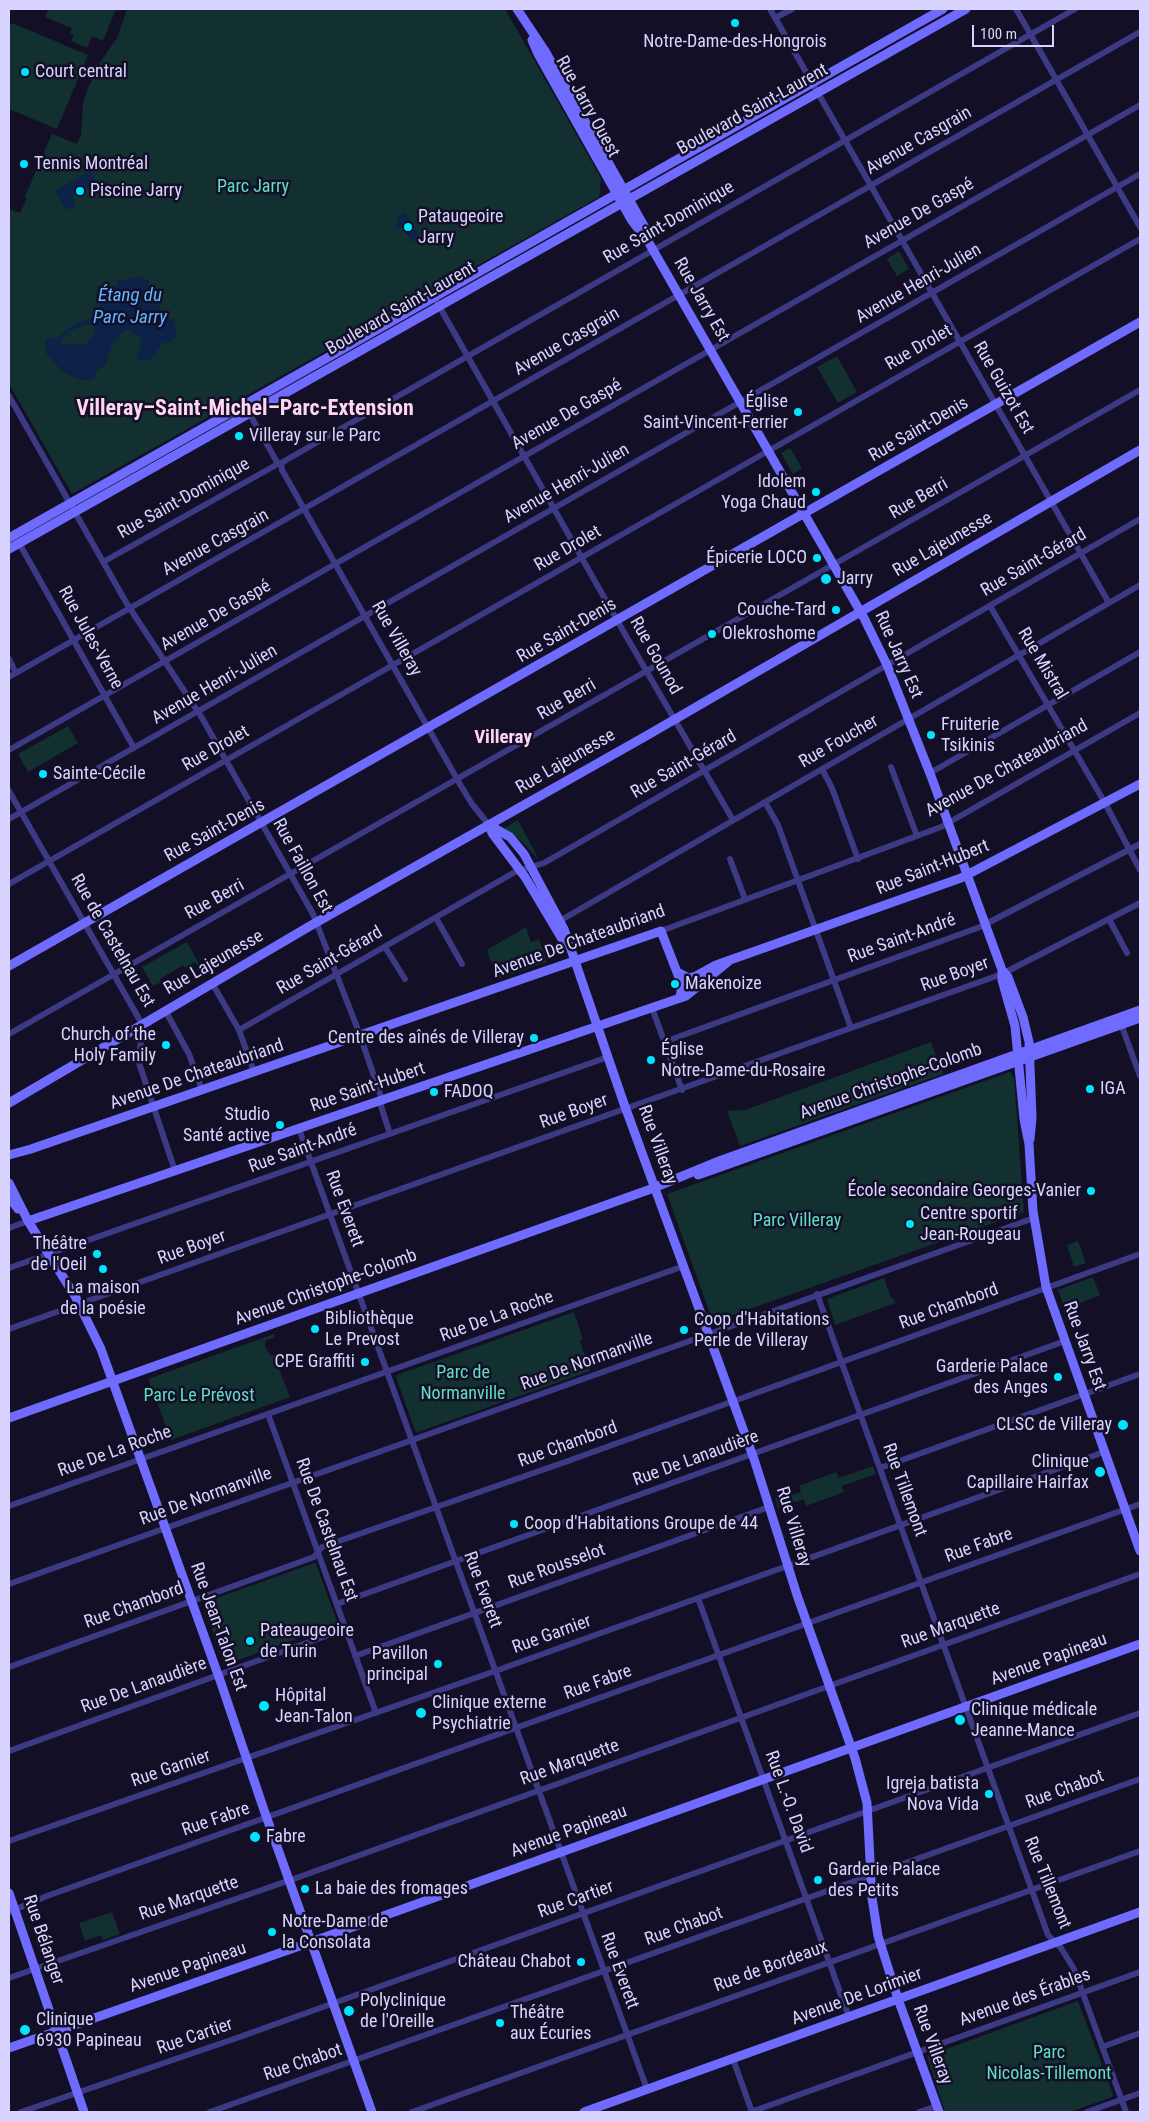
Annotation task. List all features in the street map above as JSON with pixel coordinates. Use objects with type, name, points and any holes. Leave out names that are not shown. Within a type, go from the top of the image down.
[{"type":"main road","name":"Rue Jarry Ouest","points":[[516,9],[526,26],[538,54],[625,201]]},
{"type":"main road","name":"Boulevard Saint-Laurent","points":[[9,538],[943,9]]},
{"type":"main road","name":"Boulevard Saint-Laurent","points":[[9,549],[966,9]]},
{"type":"main road","name":"Rue Jarry Est","points":[[625,201],[637,230],[651,246],[711,350],[834,565],[887,665],[949,823],[1003,973],[1023,1017],[1029,1054],[1032,1127],[1029,1144]]},
{"type":"main road","name":"Rue Saint-Denis","points":[[9,966],[429,729],[1140,322]]},
{"type":"main road","name":"Rue Lajeunesse","points":[[9,1103],[317,922],[674,719],[1140,450]]},
{"type":"main road","name":"Rue Saint-Hubert","points":[[677,972],[686,977],[693,978],[716,965],[968,874],[1140,784]]},
{"type":"main road","name":"Rue Villeray","points":[[489,825],[515,842],[532,868],[575,962],[626,1109],[752,1455],[807,1624],[852,1748],[867,1801],[870,1876],[880,1944],[938,2109]]},
{"type":"main road","name":"Rue Villeray","points":[[489,825],[492,833],[557,922]]},
{"type":"main road","name":"Avenue De Chateaubriand","points":[[9,1155],[154,1107],[662,931]]},
{"type":"main road","points":[[662,931],[682,986],[680,998]]},
{"type":"main road","name":"Rue Saint-Hubert","points":[[28,1221],[680,998],[692,993],[729,961]]},
{"type":"main road","name":"Rue Jarry Est","points":[[1003,973],[1002,980],[1014,1021],[1025,1128],[1029,1144],[1034,1218],[1046,1287],[1140,1551]]},
{"type":"main road","name":"Avenue Christophe-Colomb","points":[[9,1418],[655,1188],[721,1168],[1019,1058],[1140,1010]]},
{"type":"main road","name":"Avenue Christophe-Colomb","points":[[1029,1054],[1140,1018]]},
{"type":"main road","name":"Rue Jean-Talon Est","points":[[9,1182],[28,1221],[80,1304],[97,1339],[372,2112]]},
{"type":"main road","name":"Rue Jean-Talon Est","points":[[9,1197],[28,1221]]},
{"type":"main road","name":"Avenue Papineau","points":[[9,2048],[311,1942],[1140,1644]]},
{"type":"main road","name":"Rue Bélanger","points":[[9,1893],[12,1910],[36,1969],[84,2112]]},
{"type":"main road","name":"Avenue De Lorimier","points":[[584,2112],[1140,1912]]},
{"type":"street","name":"Rue Guizot Est","points":[[770,9],[1109,603]]},
{"type":"street","points":[[775,18],[792,9]]},
{"type":"street","points":[[1016,9],[1140,227]]},
{"type":"street","name":"Rue Saint-Dominique","points":[[103,562],[279,464],[651,246],[844,140],[1075,9]]},
{"type":"street","name":"Avenue Casgrain","points":[[9,677],[305,510],[1140,32]]},
{"type":"street","name":"Avenue De Gaspé","points":[[9,750],[525,458],[1140,105]]},
{"type":"street","name":"Avenue Henri-Julien","points":[[9,819],[1140,174]]},
{"type":"street","name":"Rue Drolet","points":[[9,884],[769,452],[1140,238]]},
{"type":"street","name":"Rue Gounod","points":[[434,297],[617,621],[734,820]]},
{"type":"street","name":"Rue Berri","points":[[9,1034],[1140,390]]},
{"type":"street","name":"Rue Faillon Est","points":[[9,396],[129,609],[198,712],[317,922],[360,1035],[382,1100],[381,1106],[390,1134]]},
{"type":"street","name":"Rue Villeray","points":[[244,404],[458,780],[472,804],[489,825]]},
{"type":"street","name":"Rue Saint-Gérard","points":[[239,1030],[520,870],[544,863],[1140,519]]},
{"type":"street","name":"Rue Jules-Verne","points":[[20,543],[134,748]]},
{"type":"street","name":"Rue Foucher","points":[[557,922],[1140,585]]},
{"type":"street","name":"Rue Mistral","points":[[990,606],[1105,803],[1140,870]]},
{"type":"street","points":[[930,774],[1140,652]]},
{"type":"street","points":[[9,659],[16,673]]},
{"type":"street","name":"Avenue De Chateaubriand","points":[[662,931],[858,859],[949,823],[1140,713]]},
{"type":"street","points":[[892,767],[917,836]]},
{"type":"street","points":[[822,769],[832,788],[858,859]]},
{"type":"street","name":"Rue de Castelnau Est","points":[[9,791],[142,1024],[138,1062],[175,1171]]},
{"type":"street","points":[[765,802],[778,825],[851,1028]]},
{"type":"street","name":"Rue Saint-André","points":[[664,1042],[986,925],[1140,844]]},
{"type":"street","points":[[730,859],[745,899]]},
{"type":"street","name":"Rue Boyer","points":[[9,1329],[682,1090],[1003,973],[1140,903]]},
{"type":"street","points":[[436,918],[462,964]]},
{"type":"street","points":[[1109,919],[1128,953]]},
{"type":"street","points":[[385,946],[404,979]]},
{"type":"street","points":[[212,983],[239,1030],[254,1072]]},
{"type":"street","points":[[652,1008],[682,1090]]},
{"type":"street","points":[[165,1010],[189,1054],[202,1090]]},
{"type":"street","points":[[1122,1024],[1140,1076]]},
{"type":"street","name":"Rue Saint-André","points":[[9,1268],[608,1057]]},
{"type":"street","name":"Rue Everett","points":[[299,1129],[647,2089]]},
{"type":"street","name":"Rue De Normanville","points":[[9,1584],[1034,1218]]},
{"type":"street","name":"Rue Saint-Hubert","points":[[9,1228],[28,1221]]},
{"type":"street","name":"Rue Chambord","points":[[9,1667],[314,1557],[322,1547],[733,1402],[1140,1254]]},
{"type":"street","name":"Rue De La Roche","points":[[9,1506],[684,1266]]},
{"type":"street","name":"Rue Tillemont","points":[[817,1294],[1049,1938],[1067,1957],[1083,1993],[1126,2112]]},
{"type":"street","name":"Rue De Lanaudière","points":[[336,1604],[1065,1341]]},
{"type":"street","points":[[880,1468],[1140,1374]]},
{"type":"street","name":"Rue De Castelnau Est","points":[[268,1414],[376,1713]]},
{"type":"street","name":"Rue Garnier","points":[[9,1841],[496,1671],[1104,1452]]},
{"type":"street","name":"Rue Fabre","points":[[12,1910],[1140,1504]]},
{"type":"street","name":"Rue Rousselot","points":[[355,1656],[769,1507]]},
{"type":"street","name":"Rue Marquette","points":[[9,1978],[289,1880],[1140,1574]]},
{"type":"street","name":"Rue L.-O. David","points":[[698,1598],[849,2017]]},
{"type":"street","name":"Rue De Lanaudière","points":[[9,1751],[345,1629]]},
{"type":"street","name":"Rue Cartier","points":[[21,2112],[333,2004],[1140,1714]]},
{"type":"street","name":"Rue Chabot","points":[[210,2112],[1140,1779]]},
{"type":"street","name":"Rue de Bordeaux","points":[[412,2112],[1140,1851]]},
{"type":"street","name":"Avenue des Érables","points":[[752,2112],[1140,1972]]},
{"type":"street","points":[[1102,2047],[1140,2033]]},
{"type":"street","points":[[733,2058],[752,2112]]},
{"type":"street","points":[[1087,2112],[1140,2093]]},
{"type":"street","points":[[920,2112],[938,2109]]},
{"type":"green space","points":[[49,9],[116,9],[103,41],[92,36],[87,48],[71,41],[74,35],[70,34],[72,28],[45,17]]},
{"type":"green space","name":"Parc Jarry","points":[[127,9],[505,9],[601,178],[599,197],[72,494],[9,384],[9,209],[20,213],[27,198],[25,196],[52,134],[77,144],[81,135],[83,103],[87,90],[101,61],[117,38]]},
{"type":"green space","points":[[12,23],[88,55],[57,129],[9,109],[9,25]]},
{"type":"green space","points":[[899,251],[909,269],[897,276],[887,259]]},
{"type":"green space","points":[[837,356],[857,392],[838,403],[817,367]]},
{"type":"green space","points":[[790,448],[802,468],[793,474],[781,453]]},
{"type":"green space","points":[[68,726],[78,743],[28,772],[18,754]]},
{"type":"green space","points":[[518,820],[539,860],[520,840],[504,828]]},
{"type":"green space","points":[[526,927],[531,942],[539,939],[547,962],[497,979],[487,950]]},
{"type":"green space","points":[[187,942],[199,964],[206,961],[212,972],[204,976],[200,966],[198,967],[195,962],[185,968],[183,965],[160,979],[161,982],[153,986],[142,967]]},
{"type":"green space","points":[[931,1042],[943,1074],[740,1146],[727,1111],[745,1110]]},
{"type":"green space","name":"Parc Villeray","points":[[1010,1072],[1014,1078],[1024,1212],[713,1322],[667,1194]]},
{"type":"green space","points":[[1078,1241],[1086,1263],[1074,1267],[1067,1245]]},
{"type":"green space","points":[[1093,1277],[1100,1295],[1065,1309],[1058,1290]]},
{"type":"green space","points":[[884,1278],[891,1298],[893,1298],[895,1303],[835,1325],[827,1299]]},
{"type":"green space","name":"Parc de Normanville","points":[[574,1312],[583,1339],[580,1341],[590,1371],[418,1432],[415,1431],[396,1377],[397,1375]]},
{"type":"green space","name":"Parc Le Prévost","points":[[274,1334],[275,1337],[265,1341],[265,1347],[271,1356],[277,1354],[281,1356],[289,1353],[293,1363],[279,1369],[290,1397],[171,1440],[148,1379]]},
{"type":"green space","points":[[873,1466],[876,1474],[842,1486],[844,1492],[806,1506],[804,1499],[778,1508],[775,1497],[779,1499],[801,1492],[799,1486],[836,1472],[839,1478]]},
{"type":"green space","points":[[314,1563],[338,1624],[224,1665],[203,1603]]},
{"type":"green space","points":[[112,1912],[120,1934],[103,1940],[101,1935],[85,1941],[79,1923]]},
{"type":"green space","name":"Parc Nicolas-Tillemont","points":[[1078,2001],[1113,2094],[1112,2097],[1070,2112],[945,2112],[927,2056]]},
{"type":"water","name":"Piscine Jarry","points":[[90,171],[97,182],[72,196],[76,205],[66,210],[55,191]]},
{"type":"water","name":"Pataugeoire Jarry","points":[[405,212],[420,238],[412,242],[402,226],[398,228],[395,226],[399,221],[397,217]]},
{"type":"water","name":"Étang du Parc Jarry","points":[[139,276],[149,281],[148,292],[159,304],[160,314],[163,318],[171,318],[175,322],[174,326],[177,328],[176,335],[172,341],[163,343],[150,361],[146,359],[143,361],[135,358],[140,350],[141,336],[134,335],[128,329],[120,334],[111,346],[106,364],[96,371],[94,380],[79,380],[63,372],[46,354],[46,339],[59,337],[80,321],[95,318],[98,308],[109,297],[118,280],[124,281]],"holes":[[[85,325],[93,325],[95,331],[92,337],[88,339],[87,344],[61,344],[70,331]]]},
{"type":"place","name":"Notre-Dame-des-Hongrois","points":[[735,23]]},
{"type":"place","name":"Court central","points":[[25,72]]},
{"type":"place","name":"Tennis Montréal","points":[[24,164]]},
{"type":"place","name":"Piscine Jarry","points":[[80,191]]},
{"type":"place","name":"Pataugeoire Jarry","points":[[408,227]]},
{"type":"place","name":"Église Saint-Vincent-Ferrier","points":[[798,412]]},
{"type":"place","name":"Villeray sur le Parc","points":[[239,436]]},
{"type":"place","name":"Idolem Yoga Chaud","points":[[816,492]]},
{"type":"place","name":"Épicerie LOCO","points":[[817,558]]},
{"type":"place","name":"Jarry","points":[[826,579]]},
{"type":"place","name":"Couche-Tard","points":[[836,610]]},
{"type":"place","name":"Olekroshome","points":[[712,634]]},
{"type":"place","name":"Fruiterie Tsikinis","points":[[931,735]]},
{"type":"place","name":"Sainte-Cécile","points":[[43,774]]},
{"type":"place","name":"Makenoize","points":[[675,984]]},
{"type":"place","name":"Centre des aînés de Villeray","points":[[534,1038]]},
{"type":"place","name":"Church of the Holy Family","points":[[166,1045]]},
{"type":"place","name":"Église Notre-Dame-du-Rosaire","points":[[651,1060]]},
{"type":"place","name":"IGA","points":[[1090,1089]]},
{"type":"place","name":"FADOQ","points":[[434,1092]]},
{"type":"place","name":"Studio Santé active","points":[[280,1125]]},
{"type":"place","name":"École secondaire Georges-Vanier","points":[[1091,1191]]},
{"type":"place","name":"Centre sportif Jean-Rougeau","points":[[910,1224]]},
{"type":"place","name":"Théâtre de l'Oeil","points":[[97,1254]]},
{"type":"place","name":"La maison de la poésie","points":[[103,1269]]},
{"type":"place","name":"Bibliothèque Le Prevost","points":[[315,1329]]},
{"type":"place","name":"Coop d'Habitations Perle de Villeray","points":[[684,1330]]},
{"type":"place","name":"CPE Graffiti","points":[[365,1362]]},
{"type":"place","name":"Garderie Palace des Anges","points":[[1058,1377]]},
{"type":"place","name":"CLSC de Villeray","points":[[1123,1425]]},
{"type":"place","name":"Clinique Capillaire Hairfax","points":[[1100,1472]]},
{"type":"place","name":"Coop d'Habitations Groupe de 44","points":[[514,1524]]},
{"type":"place","name":"Pateaugeoire de Turin","points":[[250,1641]]},
{"type":"place","name":"Pavillon principal","points":[[438,1664]]},
{"type":"place","name":"Hôpital Jean-Talon","points":[[264,1706]]},
{"type":"place","name":"Clinique externe Psychiatrie","points":[[421,1713]]},
{"type":"place","name":"Clinique médicale Jeanne-Mance","points":[[960,1720]]},
{"type":"place","name":"Igreja batista Nova Vida","points":[[989,1794]]},
{"type":"place","name":"Fabre","points":[[255,1837]]},
{"type":"place","name":"Garderie Palace des Petits","points":[[818,1880]]},
{"type":"place","name":"La baie des fromages","points":[[305,1889]]},
{"type":"place","name":"Notre-Dame de la Consolata","points":[[272,1932]]},
{"type":"place","name":"Château Chabot","points":[[581,1962]]},
{"type":"place","name":"Polyclinique de l'Oreille","points":[[349,2011]]},
{"type":"place","name":"Théâtre aux Écuries","points":[[500,2023]]},
{"type":"place","name":"Clinique 6930 Papineau","points":[[25,2030]]},
{"type":"district","name":"Villeray–Saint-Michel–Parc-Extension","points":[[245,409]]},
{"type":"district","name":"Villeray","points":[[503,738]]}]
